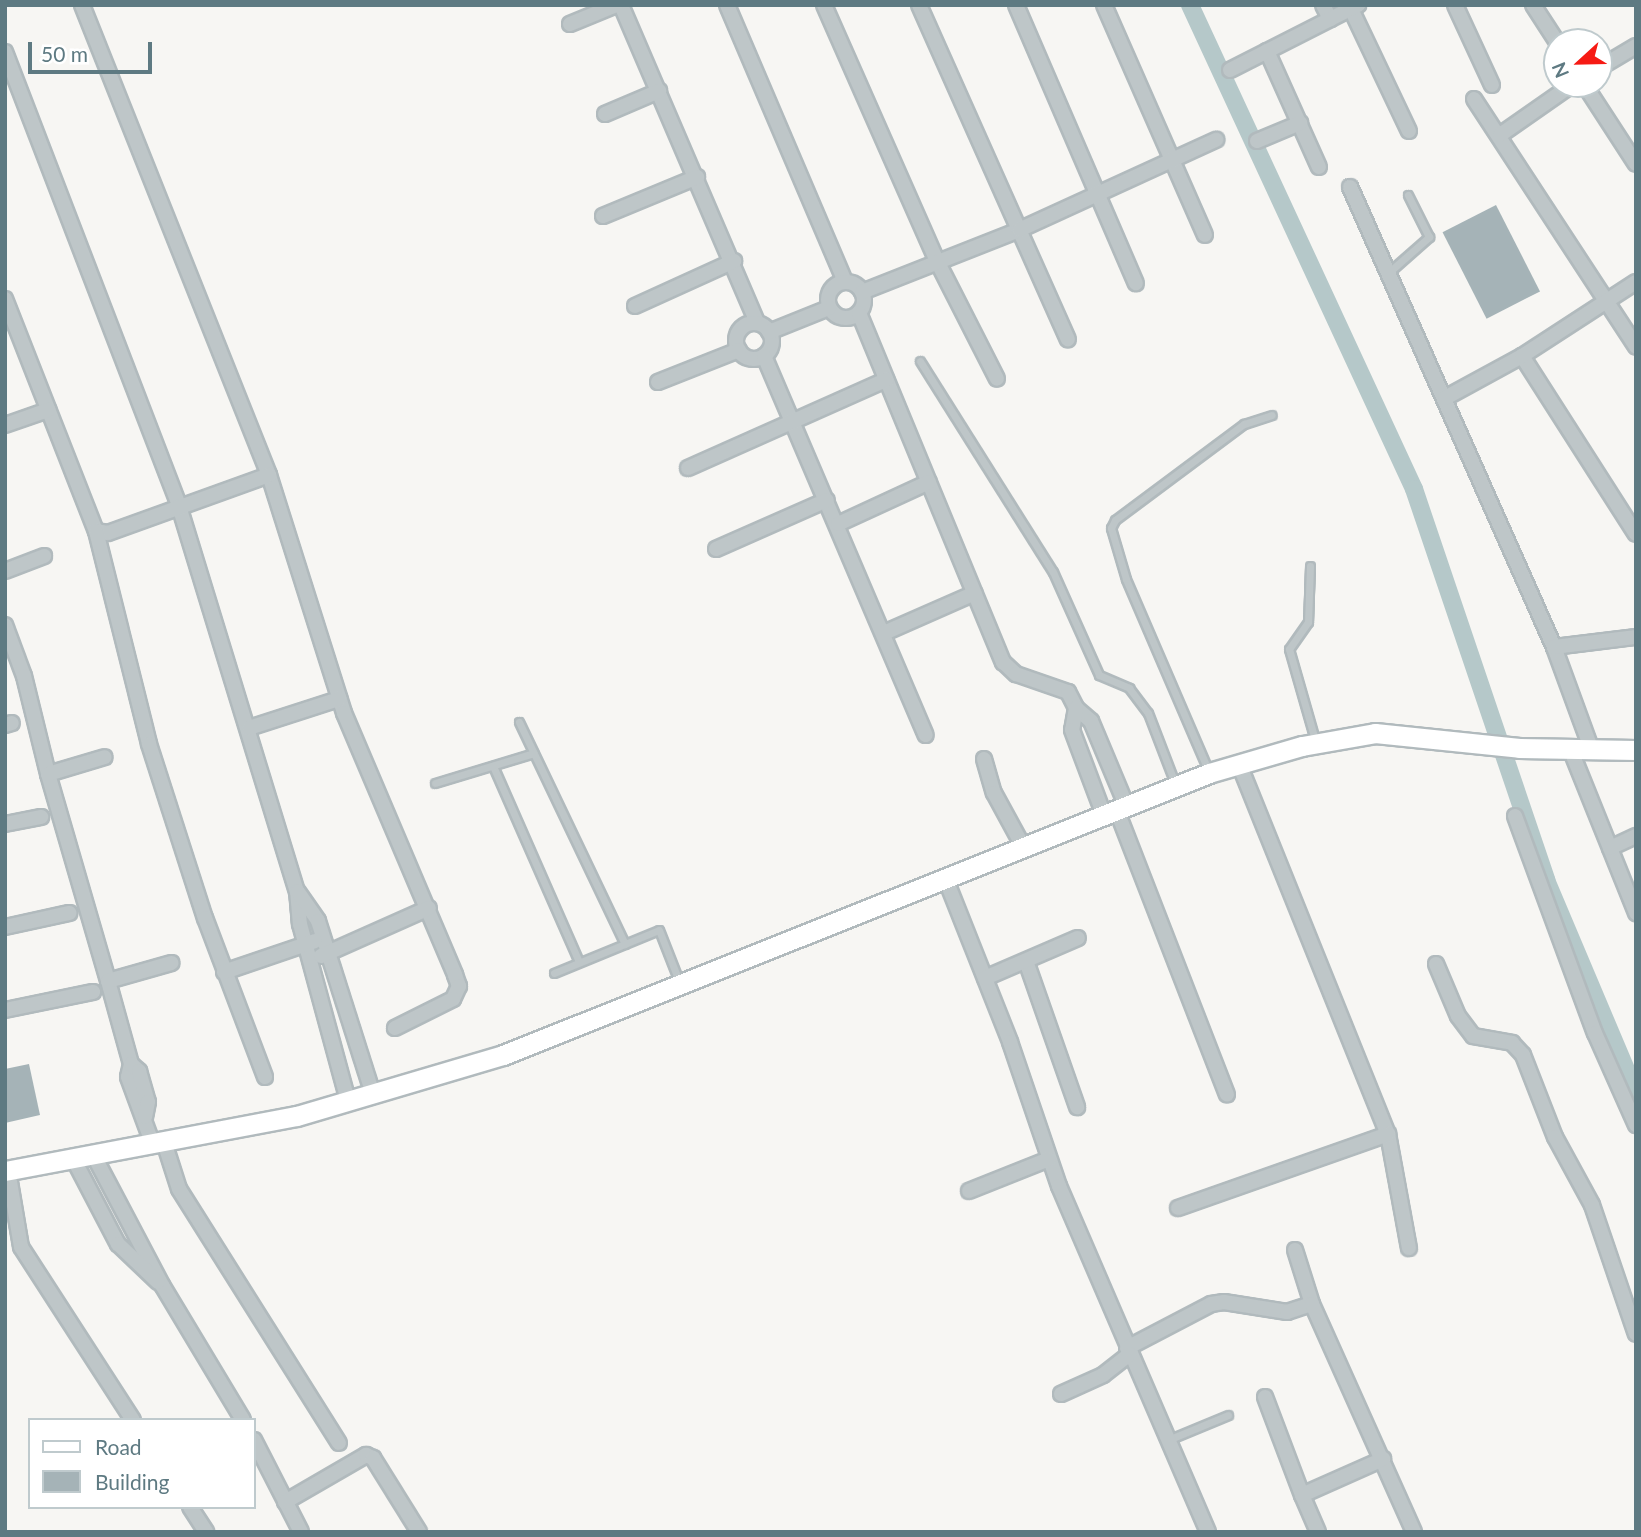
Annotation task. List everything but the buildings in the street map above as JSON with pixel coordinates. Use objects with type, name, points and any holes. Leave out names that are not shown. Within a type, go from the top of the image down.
[{"type":"street","points":[[82,5],[269,475],[339,699],[455,975],[457,992],[453,999],[395,1028]]},
{"type":"street","points":[[570,24],[616,5]]},
{"type":"street","points":[[621,5],[771,348],[764,356],[753,359],[738,350]]},
{"type":"street","points":[[727,5],[845,282],[862,292]]},
{"type":"street","points":[[824,5],[937,261],[997,379]]},
{"type":"street","points":[[919,5],[1068,339]]},
{"type":"street","points":[[1016,5],[1136,283]]},
{"type":"street","points":[[1104,5],[1205,235]]},
{"type":"street","points":[[1322,5],[1330,19]]},
{"type":"street","points":[[1455,5],[1492,85]]},
{"type":"street","points":[[1533,5],[1548,28]]},
{"type":"street","points":[[1230,70],[1354,7],[1409,131]]},
{"type":"street","points":[[1613,60],[1636,46]]},
{"type":"street","points":[[5,51],[179,506],[298,891],[310,961],[348,1101]]},
{"type":"street","points":[[1267,51],[1319,167]]},
{"type":"street","points":[[605,114],[659,91]]},
{"type":"street","points":[[1500,135],[1553,98]]},
{"type":"street","points":[[1593,98],[1636,164]]},
{"type":"street","points":[[1474,99],[1636,347]]},
{"type":"street","points":[[1257,141],[1300,123]]},
{"type":"street","points":[[862,292],[1019,229],[1216,140]]},
{"type":"street","points":[[603,216],[697,177]]},
{"type":"street","points":[[1350,187],[1554,647],[1609,848],[1636,913]]},
{"type":"street","points":[[635,306],[734,261]]},
{"type":"street","points":[[830,308],[832,288],[845,282]]},
{"type":"street","points":[[1445,398],[1521,356],[1636,282]]},
{"type":"street","points":[[862,292],[859,313],[1009,670],[1061,686],[1076,708],[1091,721],[1116,811],[1227,1094]]},
{"type":"street","points":[[5,299],[11,329],[48,411],[96,531],[149,744],[224,972],[265,1077]]},
{"type":"street","points":[[738,350],[740,330],[763,328],[830,308]]},
{"type":"street","points":[[830,308],[846,319],[859,313]]},
{"type":"street","points":[[658,382],[738,350]]},
{"type":"street","points":[[764,356],[926,735]]},
{"type":"street","points":[[1521,356],[1636,534]]},
{"type":"street","points":[[688,468],[886,380]]},
{"type":"street","points":[[5,425],[48,411]]},
{"type":"street","points":[[96,531],[108,533],[269,475]]},
{"type":"street","points":[[838,524],[929,482]]},
{"type":"street","points":[[716,549],[827,500]]},
{"type":"street","points":[[5,571],[44,556]]},
{"type":"street","points":[[884,634],[975,593]]},
{"type":"street","points":[[5,625],[24,676],[48,774],[131,1064],[128,1077],[138,1110],[145,1117],[179,1189],[339,1443]]},
{"type":"street","points":[[1554,647],[1636,638]]},
{"type":"street","points":[[249,728],[339,699]]},
{"type":"street","points":[[1076,708],[1072,730],[1116,811]]},
{"type":"street","points":[[132,1418],[21,1247],[6,1171],[297,1116],[503,1055],[1209,773],[1316,743],[1375,733],[1473,740],[1519,748],[1636,750]]},
{"type":"street","points":[[48,774],[104,757]]},
{"type":"street","points":[[984,759],[993,793],[1024,848]]},
{"type":"street","points":[[1239,764],[1388,1134],[1409,1248]]},
{"type":"street","points":[[1515,816],[1595,1033],[1636,1125]]},
{"type":"street","points":[[5,824],[41,817]]},
{"type":"street","points":[[1609,848],[1636,836]]},
{"type":"street","points":[[946,880],[985,978],[1049,1159],[1128,1351],[1208,1532]]},
{"type":"street","points":[[298,891],[318,921],[373,1094]]},
{"type":"street","points":[[310,961],[429,908]]},
{"type":"street","points":[[5,927],[69,913]]},
{"type":"street","points":[[224,972],[323,938]]},
{"type":"street","points":[[985,978],[1078,938]]},
{"type":"street","points":[[1026,961],[1077,1107]]},
{"type":"street","points":[[108,981],[171,963]]},
{"type":"street","points":[[1436,964],[1458,1016],[1472,1036],[1512,1043],[1523,1055],[1555,1138],[1592,1205],[1636,1334]]},
{"type":"street","points":[[5,1010],[93,992]]},
{"type":"street","points":[[333,1046],[355,1038]]},
{"type":"street","points":[[1178,1208],[1388,1134]]},
{"type":"street","points":[[93,1156],[162,1285],[242,1418]]},
{"type":"street","points":[[970,1191],[1049,1159]]},
{"type":"street","points":[[74,1160],[118,1244],[162,1285]]},
{"type":"street","points":[[1295,1250],[1312,1304],[1414,1532]]},
{"type":"street","points":[[1061,1394],[1103,1375],[1128,1351],[1211,1304],[1224,1302],[1287,1312],[1312,1304]]},
{"type":"street","points":[[1265,1397],[1318,1532]]},
{"type":"street","points":[[256,1448],[300,1532]]},
{"type":"street","points":[[285,1502],[366,1455],[373,1458],[419,1532]]},
{"type":"street","points":[[1302,1495],[1383,1459]]},
{"type":"street","points":[[191,1509],[206,1532]]},
{"type":"lane","points":[[1388,273],[1429,237],[1408,195]]},
{"type":"lane","points":[[920,361],[1053,572],[1096,670],[1104,678],[1129,688],[1148,713],[1176,787]]},
{"type":"lane","points":[[1209,773],[1126,579],[1111,528],[1115,520],[1244,424],[1272,415]]},
{"type":"lane","points":[[1310,566],[1308,622],[1289,649],[1316,743]]},
{"type":"lane","points":[[519,722],[625,944]]},
{"type":"lane","points":[[435,783],[534,753]]},
{"type":"lane","points":[[493,766],[579,962]]},
{"type":"lane","points":[[554,972],[659,930],[681,985]]},
{"type":"lane","points":[[1167,1440],[1228,1415]]},
{"type":"waterway","points":[[1190,5],[1414,489],[1546,880],[1636,1093]]}]
